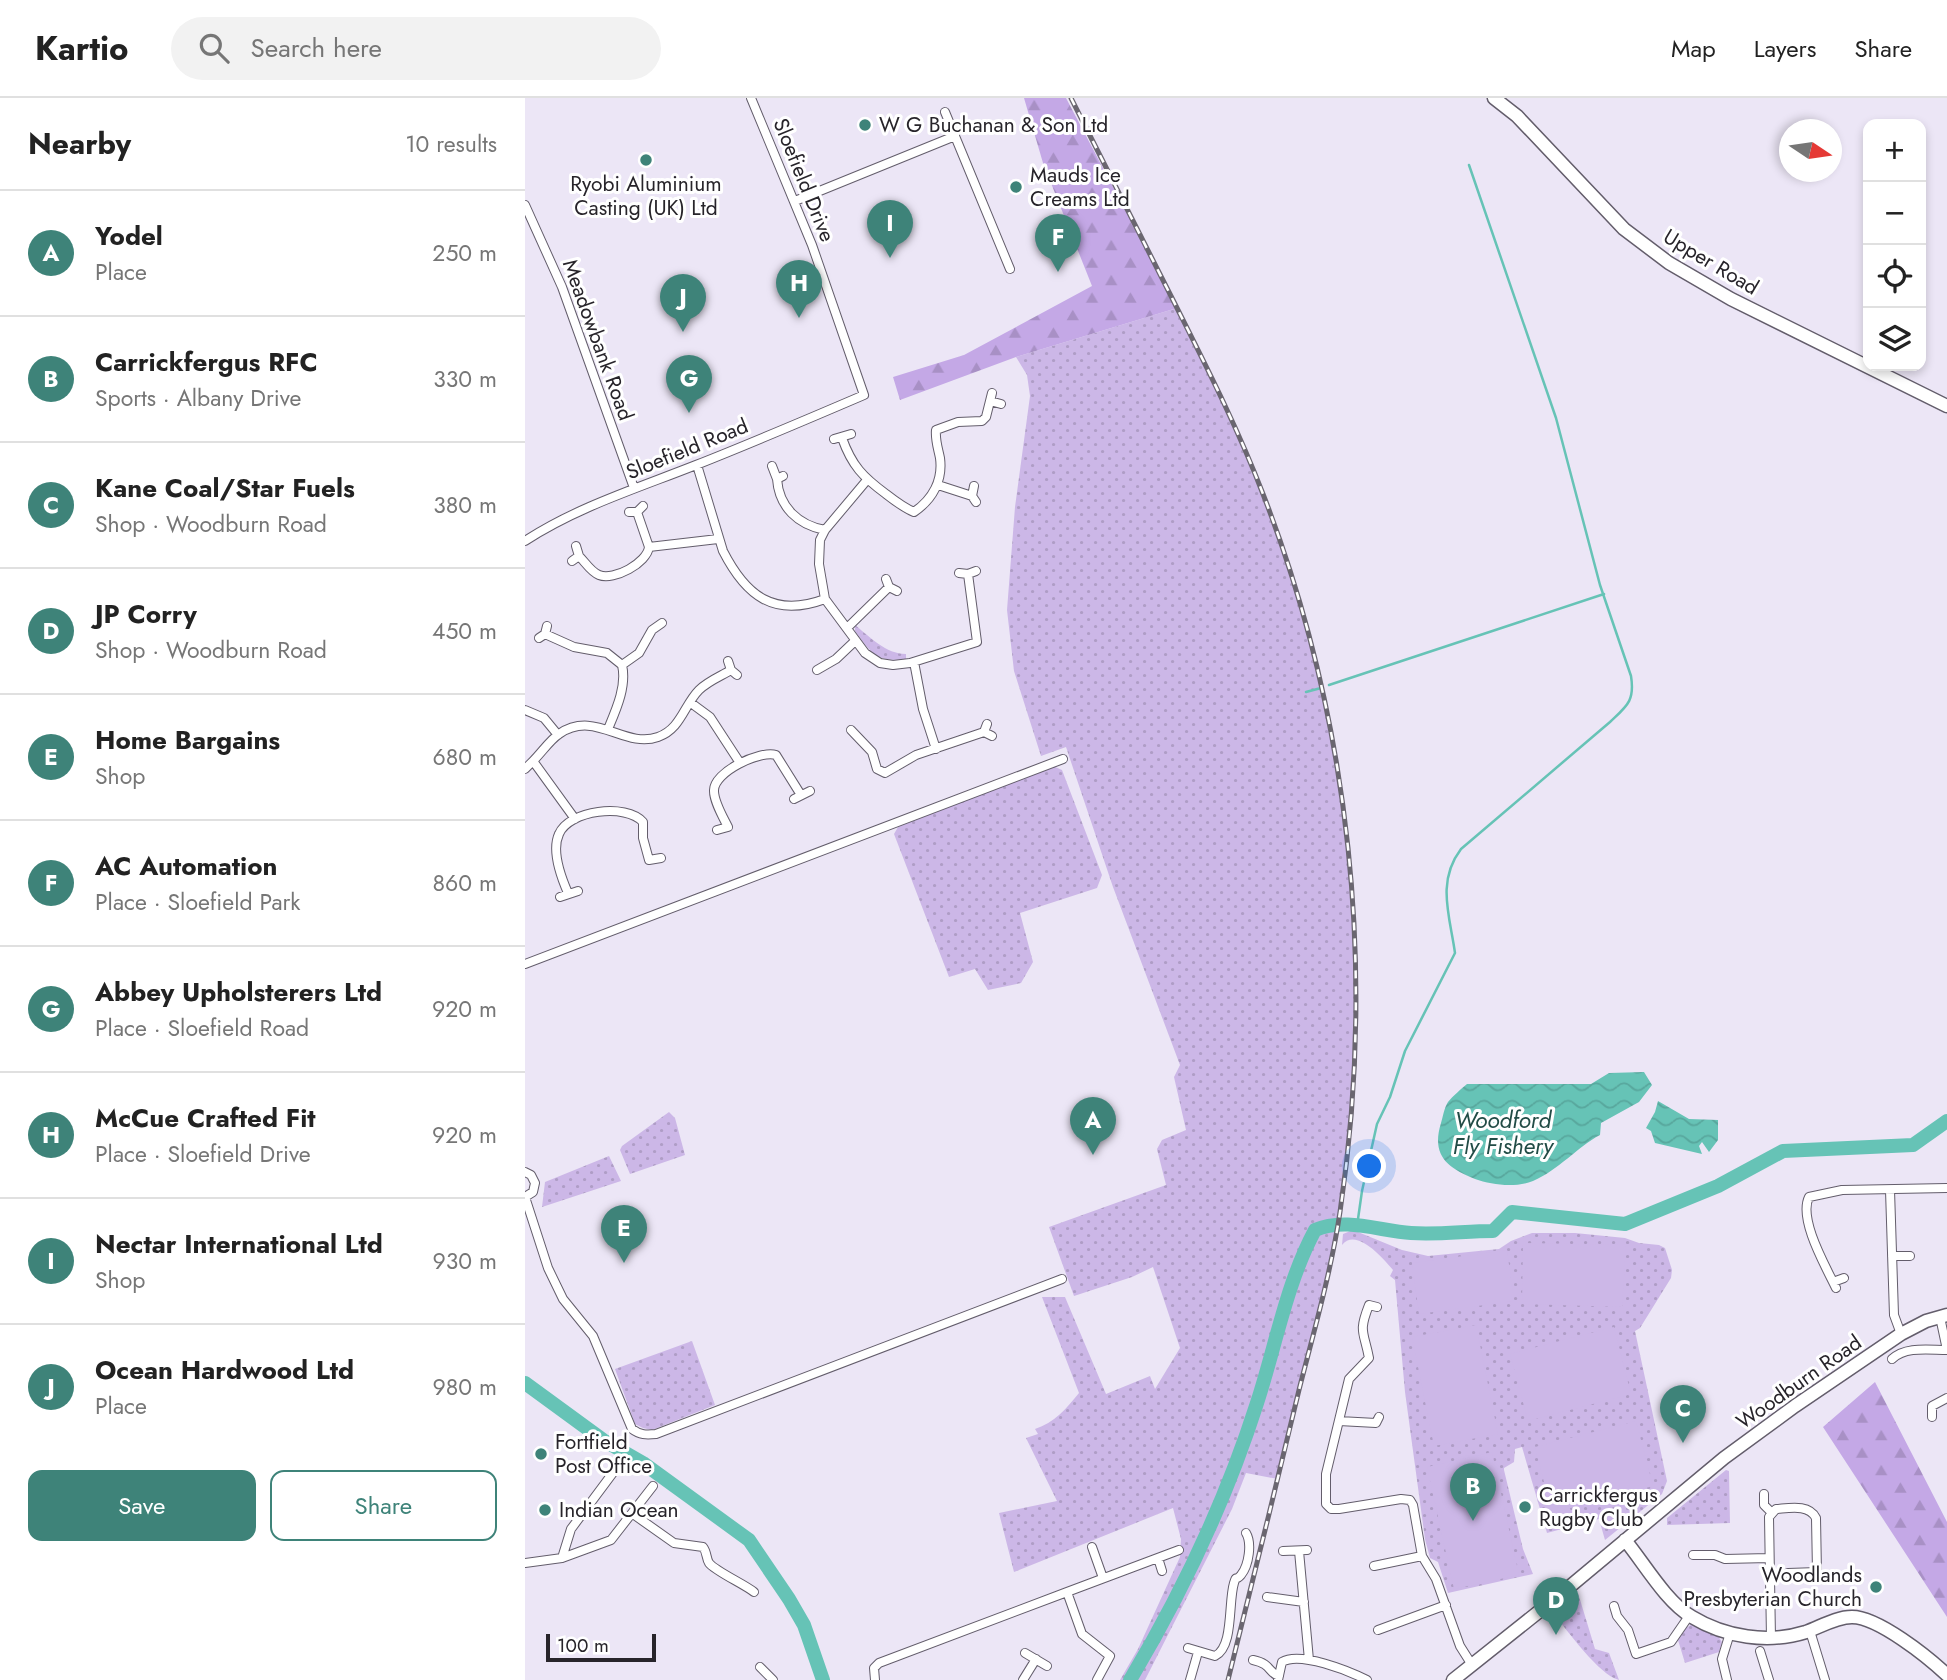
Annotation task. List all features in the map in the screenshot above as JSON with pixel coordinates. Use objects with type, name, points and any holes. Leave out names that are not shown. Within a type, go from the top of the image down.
[{"type":"street","name":"Sloefield Drive","points":[[751,98],[831,295],[864,395]]},
{"type":"street","name":"Upper Road","points":[[1494,98],[1517,116],[1624,229],[1669,263],[1731,299],[1947,407]]},
{"type":"street","points":[[945,112],[1010,269]]},
{"type":"street","points":[[795,201],[955,136]]},
{"type":"street","name":"Meadowbank Road","points":[[525,205],[562,286],[634,488]]},
{"type":"street","name":"Sloefield Road","points":[[525,541],[551,524],[634,488],[697,465],[864,395]]},
{"type":"street","points":[[936,430],[958,422],[982,421],[991,397],[1001,404]]},
{"type":"street","points":[[842,437],[854,464],[867,480],[914,512],[938,485],[940,466],[936,430],[930,419]]},
{"type":"street","points":[[697,465],[718,539],[729,564],[757,596],[767,603],[795,607],[825,599]]},
{"type":"street","points":[[772,466],[780,477],[780,494],[791,513],[806,525],[825,530]]},
{"type":"street","points":[[867,480],[825,530],[820,540],[819,564],[825,599],[855,641],[868,656],[880,663],[898,665],[988,638]]},
{"type":"street","points":[[938,485],[974,499],[974,486]]},
{"type":"street","points":[[576,546],[576,558],[595,573],[608,577],[641,563],[648,555],[649,547],[636,510]]},
{"type":"street","points":[[649,547],[718,539]]},
{"type":"street","points":[[968,573],[977,642]]},
{"type":"street","points":[[847,628],[891,585]]},
{"type":"street","points":[[622,665],[635,657],[652,631],[663,622]]},
{"type":"street","points":[[544,633],[574,648],[607,653],[622,665],[624,679],[608,729]]},
{"type":"street","points":[[817,670],[836,659],[855,641]]},
{"type":"street","points":[[525,769],[558,735],[575,727],[585,725],[608,729],[633,738],[658,737],[678,722],[697,692],[704,686],[734,673],[728,661]]},
{"type":"street","points":[[914,662],[923,709],[936,749]]},
{"type":"street","points":[[691,703],[710,717],[740,764]]},
{"type":"street","points":[[525,710],[544,718],[558,735]]},
{"type":"street","points":[[861,740],[867,729]]},
{"type":"street","points":[[851,730],[872,752],[877,769],[883,773],[916,755],[988,731]]},
{"type":"street","points":[[717,830],[727,827],[713,788],[720,777],[761,755],[776,755],[797,797],[810,791]]},
{"type":"street","points":[[525,964],[1063,759]]},
{"type":"street","points":[[533,761],[575,819]]},
{"type":"street","points":[[578,891],[564,895],[557,837],[564,827],[575,819],[604,810],[640,818],[643,821],[647,863],[661,858]]},
{"type":"street","points":[[526,1172],[535,1183],[533,1192],[525,1197],[548,1268],[563,1299],[593,1336],[632,1429],[646,1436],[1062,1279]]},
{"type":"street","points":[[1843,1278],[1835,1285],[1808,1223],[1807,1199],[1814,1195],[1842,1191],[1947,1188]]},
{"type":"street","points":[[1890,1190],[1894,1315],[1901,1334]]},
{"type":"street","points":[[1892,1256],[1910,1256]]},
{"type":"street","points":[[1370,1304],[1361,1328],[1369,1358],[1350,1376],[1326,1474],[1326,1504],[1331,1509],[1339,1510],[1408,1499],[1413,1506],[1422,1556],[1436,1579],[1460,1646],[1472,1665]]},
{"type":"street","points":[[1892,1359],[1900,1353],[1912,1350],[1947,1350],[1943,1316]]},
{"type":"street","name":"Woodburn Road","points":[[1453,1680],[1733,1451],[1901,1334],[1943,1316]]},
{"type":"street","points":[[1932,1417],[1932,1406],[1947,1398]]},
{"type":"street","points":[[1339,1421],[1377,1424]]},
{"type":"street","points":[[562,1558],[571,1529],[621,1462]]},
{"type":"street","points":[[525,1563],[562,1558],[611,1540],[653,1486]]},
{"type":"street","points":[[1764,1494],[1764,1505],[1772,1512]]},
{"type":"street","points":[[1771,1638],[1769,1519],[1772,1512],[1778,1509],[1812,1511],[1816,1517],[1817,1572],[1788,1573]]},
{"type":"street","points":[[633,1514],[674,1543],[703,1547],[714,1568],[754,1592]]},
{"type":"street","points":[[1188,1648],[1215,1656],[1222,1651],[1229,1629],[1232,1592],[1237,1578],[1243,1573],[1249,1548],[1250,1541],[1246,1533]]},
{"type":"street","points":[[1625,1541],[1689,1616],[1730,1633],[1771,1638],[1810,1631],[1845,1618],[1862,1619],[1892,1634],[1947,1675]]},
{"type":"street","points":[[1092,1547],[1103,1578]]},
{"type":"street","points":[[875,1680],[875,1666],[885,1661],[1179,1550]]},
{"type":"street","points":[[1283,1551],[1303,1551],[1309,1660]]},
{"type":"street","points":[[1693,1555],[1716,1555],[1725,1559],[1769,1558]]},
{"type":"street","points":[[1374,1566],[1422,1556]]},
{"type":"street","points":[[1158,1558],[1163,1571]]},
{"type":"street","points":[[1228,1573],[1237,1578]]},
{"type":"street","points":[[1067,1591],[1082,1634],[1110,1656],[1097,1680]]},
{"type":"street","points":[[1267,1597],[1304,1602]]},
{"type":"street","points":[[1378,1630],[1446,1605]]},
{"type":"street","points":[[1614,1606],[1628,1630],[1636,1654],[1671,1642],[1689,1616]]},
{"type":"street","points":[[1810,1631],[1825,1680]]},
{"type":"street","points":[[1727,1680],[1722,1661],[1730,1633]]},
{"type":"street","points":[[1190,1680],[1198,1651]]},
{"type":"street","points":[[1760,1651],[1769,1680]]},
{"type":"street","points":[[1025,1653],[1047,1666]]},
{"type":"street","points":[[1023,1680],[1036,1659]]},
{"type":"street","points":[[1253,1660],[1265,1663],[1279,1678],[1285,1660],[1309,1660],[1367,1680]]},
{"type":"street","points":[[760,1667],[773,1680]]},
{"type":"shaded area","points":[[1177,308],[1256,477],[1304,617],[1340,785],[1350,870],[1355,956],[1355,1041],[1350,1127],[1340,1212],[1320,1313],[1278,1479],[1246,1473],[1232,1509],[1145,1680],[1120,1680],[1138,1649],[1180,1557],[1181,1539],[1173,1508],[1014,1572],[999,1513],[1057,1501],[1026,1438],[1038,1434],[1035,1429],[1054,1419],[1079,1393],[1042,1297],[1065,1297],[1106,1394],[1150,1376],[1155,1389],[1180,1348],[1153,1267],[1132,1277],[1074,1296],[1049,1227],[1166,1185],[1157,1149],[1162,1140],[1186,1130],[1174,1077],[1180,1065],[1113,887],[1066,747],[1041,756],[1014,671],[1007,610],[1015,507],[1030,396],[1027,375],[1016,357]]},
{"type":"shaded area","points":[[855,625],[885,648],[906,654],[906,659],[888,659],[876,655],[855,631]]},
{"type":"shaded area","points":[[1053,766],[1062,770],[1102,875],[1097,888],[1020,913],[1033,962],[1021,983],[988,990],[975,969],[949,977],[894,834],[898,827]]},
{"type":"shaded area","points":[[669,1112],[675,1118],[685,1155],[630,1174],[620,1150],[622,1146]]},
{"type":"shaded area","points":[[609,1156],[621,1181],[542,1207],[545,1182]]},
{"type":"shaded area","points":[[1353,1230],[1402,1250],[1428,1256],[1499,1249],[1532,1233],[1575,1233],[1625,1238],[1665,1248],[1672,1270],[1671,1278],[1640,1328],[1635,1331],[1667,1481],[1662,1494],[1605,1540],[1599,1519],[1547,1533],[1522,1447],[1515,1449],[1514,1462],[1504,1470],[1523,1549],[1533,1574],[1448,1593],[1438,1562],[1430,1558],[1425,1539],[1405,1392],[1395,1280],[1390,1276],[1393,1270],[1362,1242],[1348,1240],[1342,1245],[1343,1234]]},
{"type":"shaded area","points":[[1523,1243],[1626,1245],[1622,1307],[1522,1304]]},
{"type":"shaded area","points":[[1507,1250],[1514,1301],[1419,1314],[1412,1263]]},
{"type":"shaded area","points":[[1476,1325],[1498,1434],[1434,1446],[1412,1337]]},
{"type":"shaded area","points":[[1614,1327],[1631,1394],[1528,1421],[1510,1354]]},
{"type":"shaded area","points":[[692,1341],[715,1405],[652,1430],[635,1424],[615,1369]]},
{"type":"shaded area","points":[[1636,1421],[1653,1486],[1552,1513],[1535,1447]]},
{"type":"shaded area","points":[[1492,1452],[1519,1575],[1454,1589],[1427,1467]]},
{"type":"shaded area","points":[[1726,1470],[1729,1471],[1730,1523],[1667,1525],[1667,1518]]},
{"type":"shaded area","points":[[1578,1593],[1595,1649],[1609,1653],[1619,1680],[1593,1661],[1553,1613]]},
{"type":"shaded area","points":[[1692,1624],[1718,1636],[1722,1642],[1719,1652],[1685,1663],[1678,1640]]},
{"type":"green space","points":[[1024,98],[1066,98],[1177,308],[1016,357],[900,400],[893,377],[964,355],[1092,286],[1043,163]]},
{"type":"green space","points":[[1875,1382],[1947,1522],[1947,1617],[1823,1427]]},
{"type":"water","name":"Woodford Fly Fishery","points":[[1644,1072],[1652,1085],[1639,1102],[1601,1123],[1600,1135],[1533,1181],[1511,1185],[1482,1181],[1456,1170],[1440,1152],[1438,1134],[1445,1107],[1467,1084],[1591,1084],[1609,1073]]},
{"type":"water","points":[[1658,1101],[1689,1119],[1718,1120],[1718,1140],[1709,1152],[1702,1142],[1699,1146],[1702,1154],[1655,1143],[1651,1131],[1646,1128]]},
{"type":"waterway","points":[[1357,1226],[1377,1124],[1390,1097],[1405,1051],[1455,953],[1447,900],[1453,861],[1461,849],[1616,716],[1625,707],[1632,691],[1631,676],[1600,585],[1556,418],[1469,165]]},
{"type":"waterway","points":[[1329,685],[1604,594]]},
{"type":"waterway","points":[[1306,692],[1321,688]]},
{"type":"waterway","points":[[1130,1680],[1185,1580],[1217,1510],[1257,1403],[1296,1272],[1315,1230],[1326,1226],[1350,1225],[1421,1233],[1493,1231],[1512,1212],[1625,1224],[1718,1186],[1783,1151],[1913,1145],[1947,1121]]},
{"type":"waterway","points":[[525,1383],[603,1440],[643,1463],[749,1540],[804,1625],[823,1680]]},
{"type":"railway","points":[[1071,98],[1208,370],[1263,494],[1293,580],[1317,668],[1336,757],[1348,848],[1355,939],[1356,1030],[1351,1121],[1340,1212],[1322,1301],[1228,1680]]},
{"type":"place","name":"W G Buchanan & Son Ltd","points":[[865,125]]},
{"type":"place","name":"Ryobi Aluminium Casting (UK) Ltd","points":[[646,160]]},
{"type":"place","name":"Mauds Ice Creams Ltd","points":[[1016,187]]},
{"type":"place","name":"Nectar International Ltd","points":[[890,258]]},
{"type":"place","name":"AC Automation","points":[[1058,272]]},
{"type":"place","name":"McCue Crafted Fit","points":[[799,318]]},
{"type":"place","name":"Ocean Hardwood Ltd","points":[[683,332]]},
{"type":"place","name":"Abbey Upholsterers Ltd","points":[[689,413]]},
{"type":"place","name":"Yodel","points":[[1093,1155]]},
{"type":"place","name":"Home Bargains","points":[[624,1263]]},
{"type":"place","name":"Kane Coal/Star Fuels","points":[[1683,1443]]},
{"type":"place","name":"Fortfield Post Office","points":[[541,1454]]},
{"type":"place","name":"Carrickfergus Rugby Club","points":[[1525,1507]]},
{"type":"place","name":"Indian Ocean","points":[[545,1510]]},
{"type":"place","name":"Carrickfergus RFC","points":[[1473,1521]]},
{"type":"place","name":"Woodlands Presbyterian Church","points":[[1876,1587]]},
{"type":"place","name":"JP Corry","points":[[1556,1635]]}]
